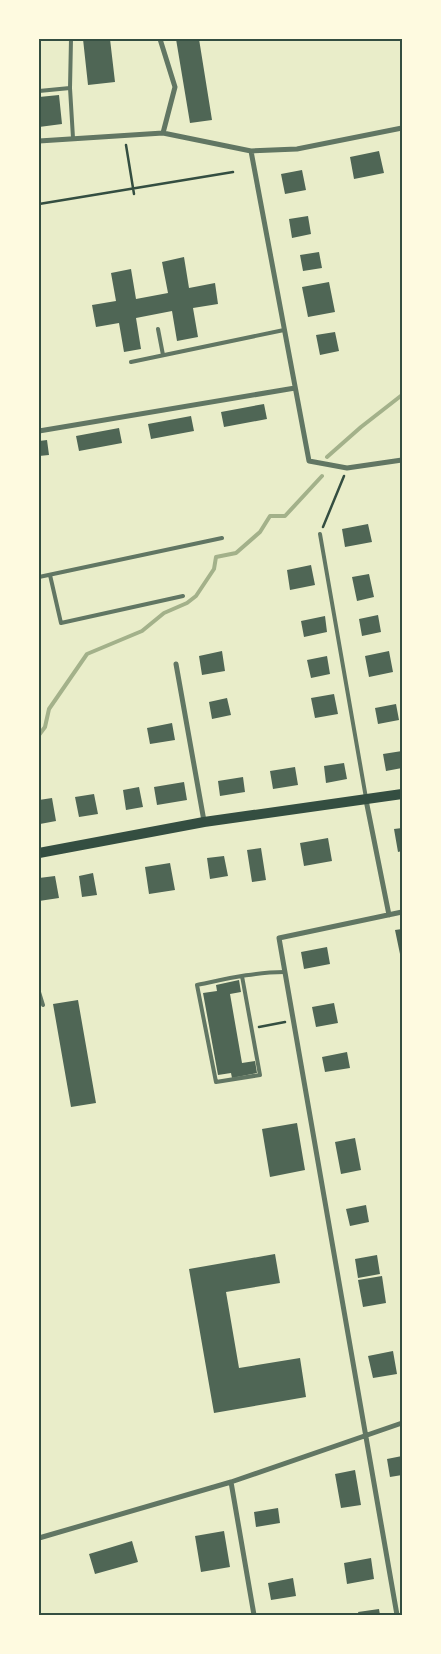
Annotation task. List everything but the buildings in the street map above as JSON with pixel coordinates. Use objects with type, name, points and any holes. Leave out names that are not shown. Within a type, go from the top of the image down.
[{"type":"main road","points":[[39,853],[204,822],[402,794]]},
{"type":"street","points":[[160,39],[174,87],[164,132]]},
{"type":"street","points":[[39,141],[164,132],[251,150],[297,149],[402,128]]},
{"type":"street","points":[[251,150],[309,460],[347,468],[402,460]]},
{"type":"street","points":[[39,431],[295,388]]},
{"type":"street","points":[[176,664],[204,822]]},
{"type":"street","points":[[366,800],[389,915]]},
{"type":"street","points":[[397,1615],[278,938],[402,912]]},
{"type":"street","points":[[39,1538],[231,1482],[402,1422]]},
{"type":"street","points":[[231,1482],[254,1615]]},
{"type":"lane","points":[[71,39],[70,88],[73,138]]},
{"type":"lane","points":[[39,91],[70,88]]},
{"type":"lane","points":[[158,329],[163,355]]},
{"type":"lane","points":[[131,362],[284,330]]},
{"type":"lane","points":[[320,534],[366,800]]},
{"type":"lane","points":[[39,577],[222,538]]},
{"type":"lane","points":[[50,575],[61,623],[183,596]]},
{"type":"lane","points":[[242,976],[260,1075],[216,1082],[197,985],[242,976],[268,972],[284,972]]},
{"type":"lane","points":[[39,992],[43,1005]]},
{"type":"path","points":[[125,136],[134,194]]},
{"type":"path","points":[[39,204],[233,172]]},
{"type":"path","points":[[320,534],[347,468]]},
{"type":"path","points":[[252,1028],[293,1021]]},
{"type":"waterway","points":[[327,457],[402,395]]},
{"type":"waterway","points":[[39,735],[45,727],[49,709],[87,654],[142,631],[164,613],[187,603],[196,596],[214,569],[216,557],[236,553],[260,532],[270,516],[285,516],[322,476]]}]
